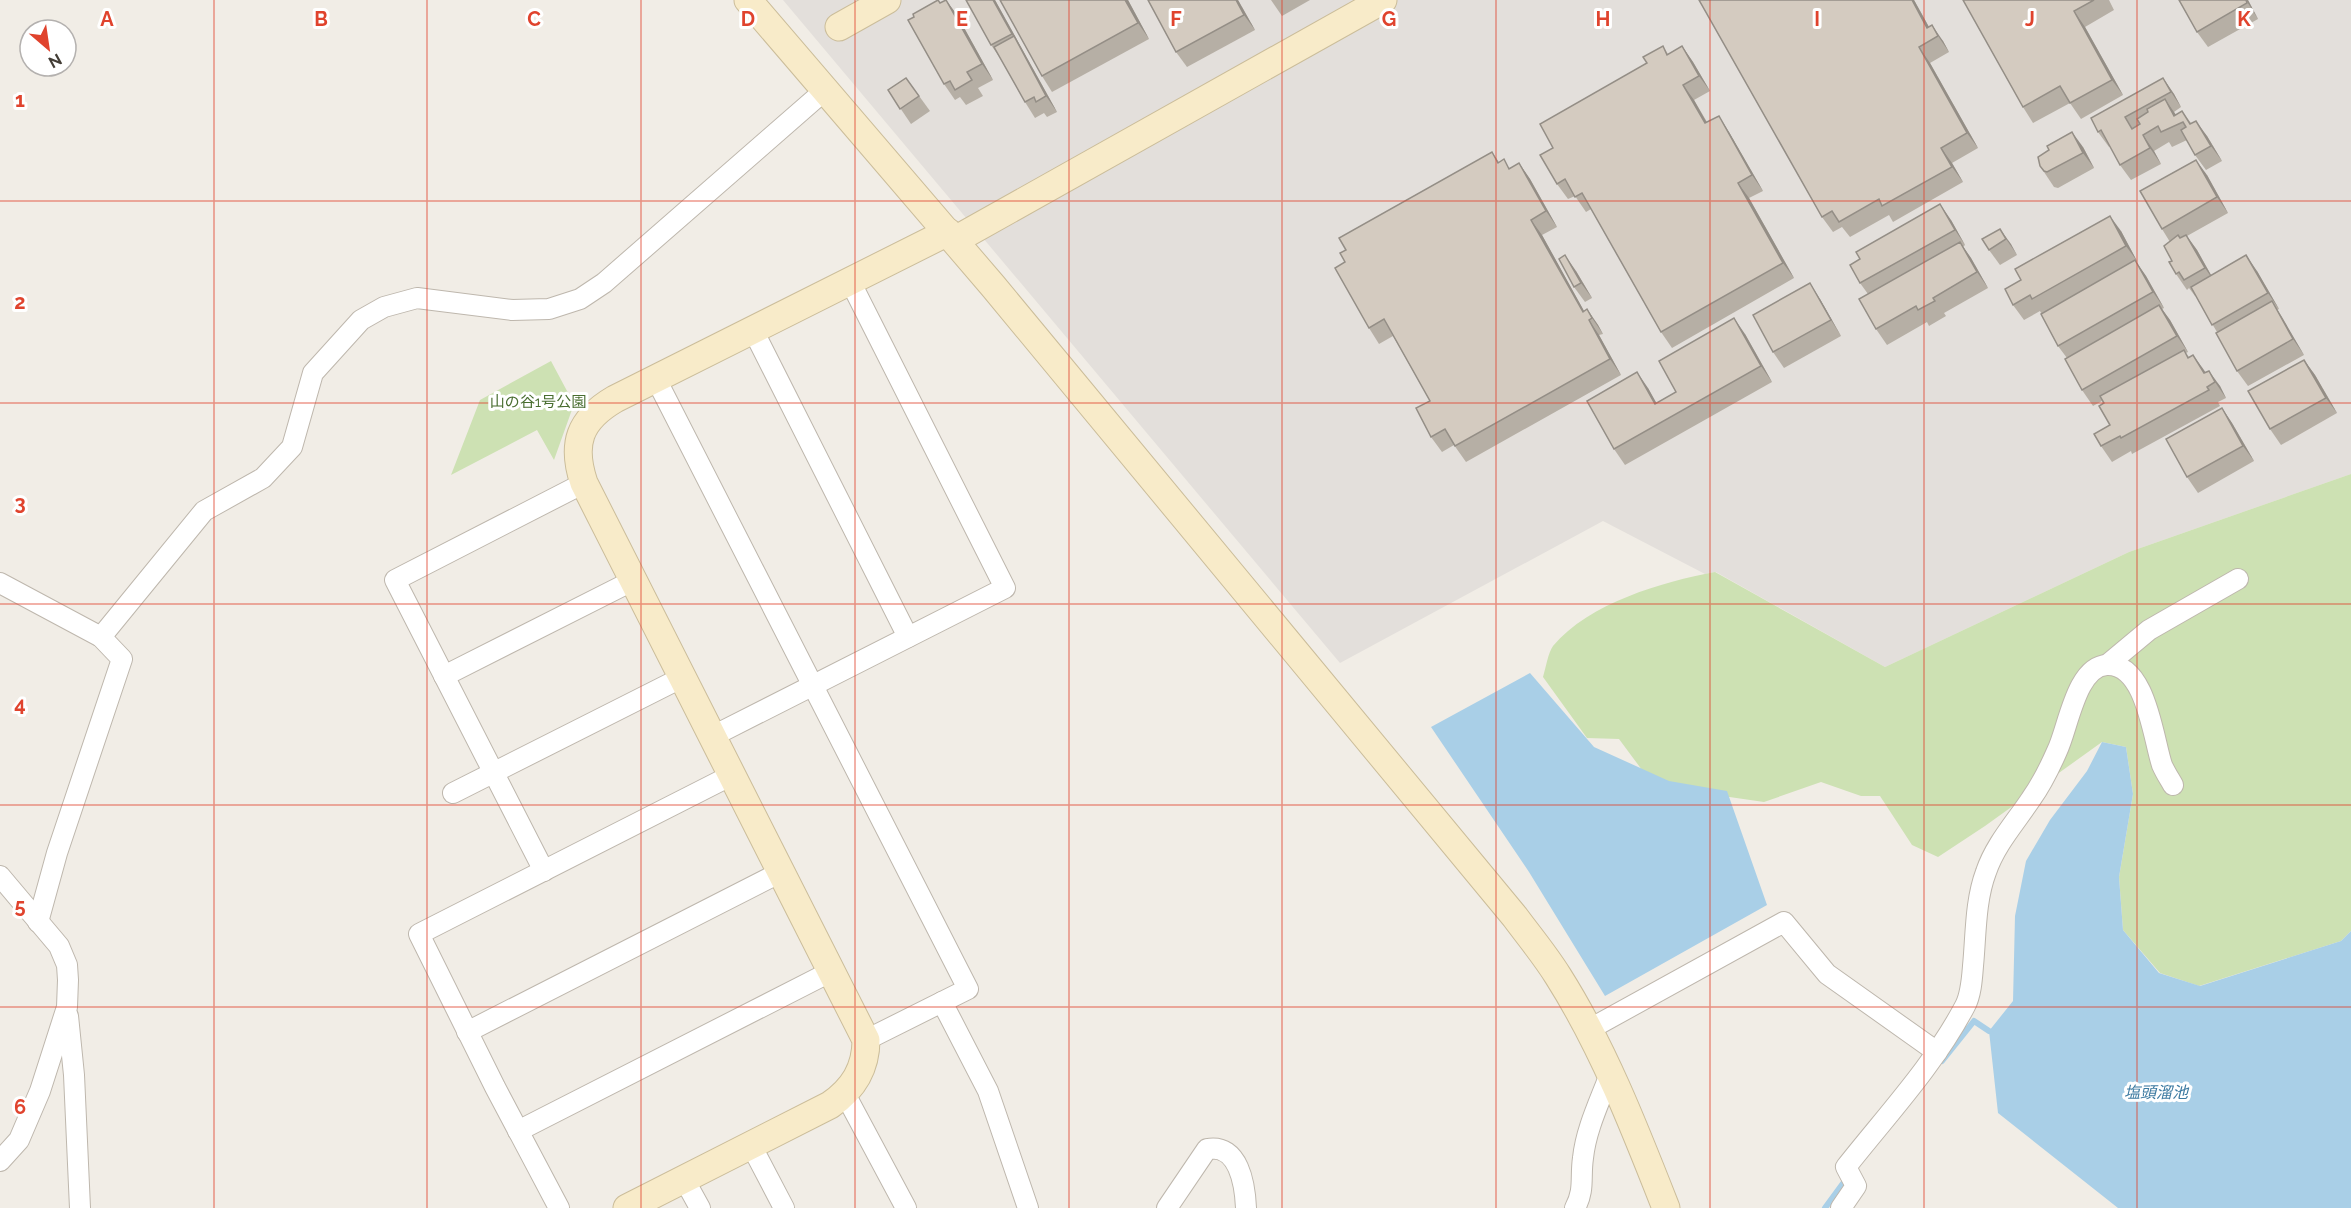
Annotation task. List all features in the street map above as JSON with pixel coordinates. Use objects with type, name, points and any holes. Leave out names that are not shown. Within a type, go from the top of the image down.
[{"type":"street","points":[[748,0],[951,236],[1515,917],[1557,976],[1588,1030],[1610,1074],[1666,1208]]},
{"type":"street","points":[[839,27],[887,0]]},
{"type":"street","points":[[627,1208],[830,1105],[845,1094],[856,1080],[866,1055],[866,1040],[584,483],[577,462],[577,451],[581,434],[588,422],[598,409],[656,378],[850,281],[951,236],[1383,0]]},
{"type":"street","points":[[101,637],[204,511],[263,478],[292,447],[313,374],[361,320],[384,307],[417,298],[512,310],[549,309],[580,299],[604,283],[824,91]]},
{"type":"street","points":[[713,736],[1005,588],[850,281]]},
{"type":"street","points":[[753,330],[908,636]]},
{"type":"street","points":[[656,378],[968,989],[866,1040]]},
{"type":"street","points":[[544,871],[394,580],[584,483]]},
{"type":"street","points":[[1841,1208],[1856,1186],[1846,1167],[1937,1052],[1966,1004],[1971,983],[1979,902],[1985,873],[1998,846],[2033,796],[2058,750],[2082,681],[2092,671],[2107,664],[2149,630],[2238,579]]},
{"type":"street","points":[[444,676],[634,580]]},
{"type":"street","points":[[0,583],[101,637],[122,659],[57,853],[38,922]]},
{"type":"street","points":[[2107,664],[2119,666],[2140,688],[2152,722],[2163,766],[2173,785]]},
{"type":"street","points":[[453,793],[683,677]]},
{"type":"street","points":[[559,1208],[418,934],[732,775]]},
{"type":"street","points":[[467,1032],[782,872]]},
{"type":"street","points":[[0,876],[58,946],[67,965],[67,1007],[74,1075],[80,1208]]},
{"type":"street","points":[[1588,1030],[1784,922],[1827,974],[1937,1052]]},
{"type":"street","points":[[518,1131],[832,971]]},
{"type":"street","points":[[942,1002],[988,1091],[1028,1208]]},
{"type":"street","points":[[0,1161],[19,1140],[40,1091],[67,1007]]},
{"type":"street","points":[[1575,1208],[1582,1194],[1583,1158],[1588,1133],[1610,1074]]},
{"type":"street","points":[[845,1094],[906,1208]]},
{"type":"street","points":[[751,1145],[784,1208]]},
{"type":"street","points":[[1167,1208],[1207,1149],[1216,1147],[1225,1151],[1240,1169],[1244,1182],[1246,1208]]},
{"type":"street","points":[[684,1179],[700,1208]]},
{"type":"shaded area","points":[[783,0],[2351,0],[2351,474],[2129,552],[1885,667],[1716,572],[1705,574],[1603,521],[1340,663]]},
{"type":"green space","name":"山の谷1号公園","points":[[551,361],[574,404],[554,460],[537,430],[451,475],[480,400]]},
{"type":"green space","points":[[2351,474],[2351,931],[2341,941],[2199,986],[2160,973],[2123,930],[2119,877],[2133,794],[2126,747],[2102,742],[1938,857],[1912,845],[1880,796],[1861,796],[1821,782],[1764,802],[1695,792],[1645,774],[1619,739],[1587,738],[1543,677],[1553,646],[1586,618],[1606,606],[1650,588],[1715,572],[1885,667],[2129,552]]},
{"type":"water","points":[[1530,673],[1594,747],[1669,781],[1727,791],[1767,905],[1605,996],[1529,872],[1431,727]]},
{"type":"water","name":"塩頭溜池","points":[[2102,742],[2126,747],[2133,794],[2119,877],[2123,930],[2159,973],[2200,986],[2341,941],[2351,931],[2351,1208],[2118,1208],[1998,1113],[1989,1031],[2013,1001],[2015,916],[2026,861],[2050,820],[2087,771]]},
{"type":"building","points":[[938,0],[940,3],[946,0],[982,64],[967,72],[972,80],[955,90],[950,81],[944,84],[908,20],[914,17],[913,14]]},
{"type":"building","points":[[966,0],[993,0],[1012,34],[991,45]]},
{"type":"building","points":[[1000,0],[1125,0],[1138,23],[1042,76]]},
{"type":"building","points":[[1148,0],[1236,0],[1244,15],[1176,52]]},
{"type":"building","points":[[1699,0],[1912,0],[1927,28],[1932,25],[1938,36],[1919,47],[1967,133],[1941,148],[1952,167],[1882,206],[1879,199],[1839,222],[1832,211],[1822,217]]},
{"type":"building","points":[[1963,0],[2094,0],[2074,11],[2112,80],[2070,103],[2060,86],[2023,107]]},
{"type":"building","points":[[2179,0],[2246,0],[2247,3],[2197,32]]},
{"type":"building","points":[[1014,36],[1046,96],[1036,102],[1034,97],[1025,102],[994,47]]},
{"type":"building","points":[[1663,46],[1667,55],[1682,46],[1699,76],[1683,85],[1705,123],[1719,116],[1752,175],[1738,183],[1783,263],[1661,332],[1582,193],[1575,197],[1565,179],[1557,184],[1540,155],[1553,148],[1540,124],[1647,63],[1643,57]]},
{"type":"building","points":[[906,78],[919,96],[900,109],[888,90]]},
{"type":"building","points":[[2163,78],[2171,92],[2125,117],[2132,129],[2140,124],[2137,119],[2148,112],[2147,109],[2165,99],[2174,116],[2182,111],[2190,124],[2196,121],[2211,146],[2195,155],[2181,130],[2186,127],[2183,122],[2161,132],[2158,126],[2143,135],[2150,148],[2120,165],[2101,130],[2098,132],[2091,118]]},
{"type":"building","points":[[2072,132],[2083,153],[2047,172],[2044,171],[2038,157],[2049,150],[2047,146]]},
{"type":"building","points":[[1492,152],[1498,163],[1504,159],[1509,169],[1519,163],[1546,211],[1531,220],[1583,312],[1587,309],[1592,318],[1589,320],[1610,359],[1455,446],[1445,429],[1431,437],[1416,408],[1430,401],[1384,319],[1369,328],[1335,268],[1345,262],[1340,253],[1346,250],[1339,238]]},
{"type":"building","points":[[2196,160],[2217,197],[2162,229],[2140,191]]},
{"type":"building","points":[[1940,204],[1955,230],[1860,283],[1850,265],[1860,259],[1856,252]]},
{"type":"building","points":[[2110,216],[2126,246],[2032,299],[2030,295],[2013,305],[2005,289],[2021,280],[2015,269]]},
{"type":"building","points":[[2000,229],[2006,239],[1989,250],[1982,239]]},
{"type":"building","points":[[2178,235],[2180,238],[2186,235],[2205,268],[2184,280],[2179,272],[2176,274],[2164,246]]},
{"type":"building","points":[[1960,242],[1977,272],[1933,298],[1935,301],[1918,310],[1916,306],[1876,329],[1859,299]]},
{"type":"building","points":[[1565,255],[1581,283],[1574,287],[1559,259]]},
{"type":"building","points":[[2246,255],[2268,293],[2212,325],[2191,287]]},
{"type":"building","points":[[2135,260],[2153,292],[2058,346],[2041,314]]},
{"type":"building","points":[[1810,283],[1831,320],[1773,352],[1753,315]]},
{"type":"building","points":[[2272,301],[2293,339],[2237,371],[2216,333]]},
{"type":"building","points":[[2159,305],[2177,336],[2082,390],[2065,359]]},
{"type":"building","points":[[1734,318],[1761,366],[1614,449],[1587,401],[1637,372],[1655,404],[1676,392],[1659,361]]},
{"type":"building","points":[[2184,350],[2188,358],[2193,355],[2204,373],[2209,371],[2215,382],[2207,387],[2209,390],[2121,438],[2120,436],[2101,446],[2094,434],[2110,425],[2099,406],[2104,403],[2100,396]]},
{"type":"building","points":[[2304,360],[2326,398],[2270,429],[2248,391]]},
{"type":"building","points":[[2222,408],[2243,446],[2187,477],[2166,439]]},
{"type":"waterway","points":[[1942,1061],[1974,1021],[1989,1031]]},
{"type":"waterway","points":[[1825,1208],[1847,1178]]}]
